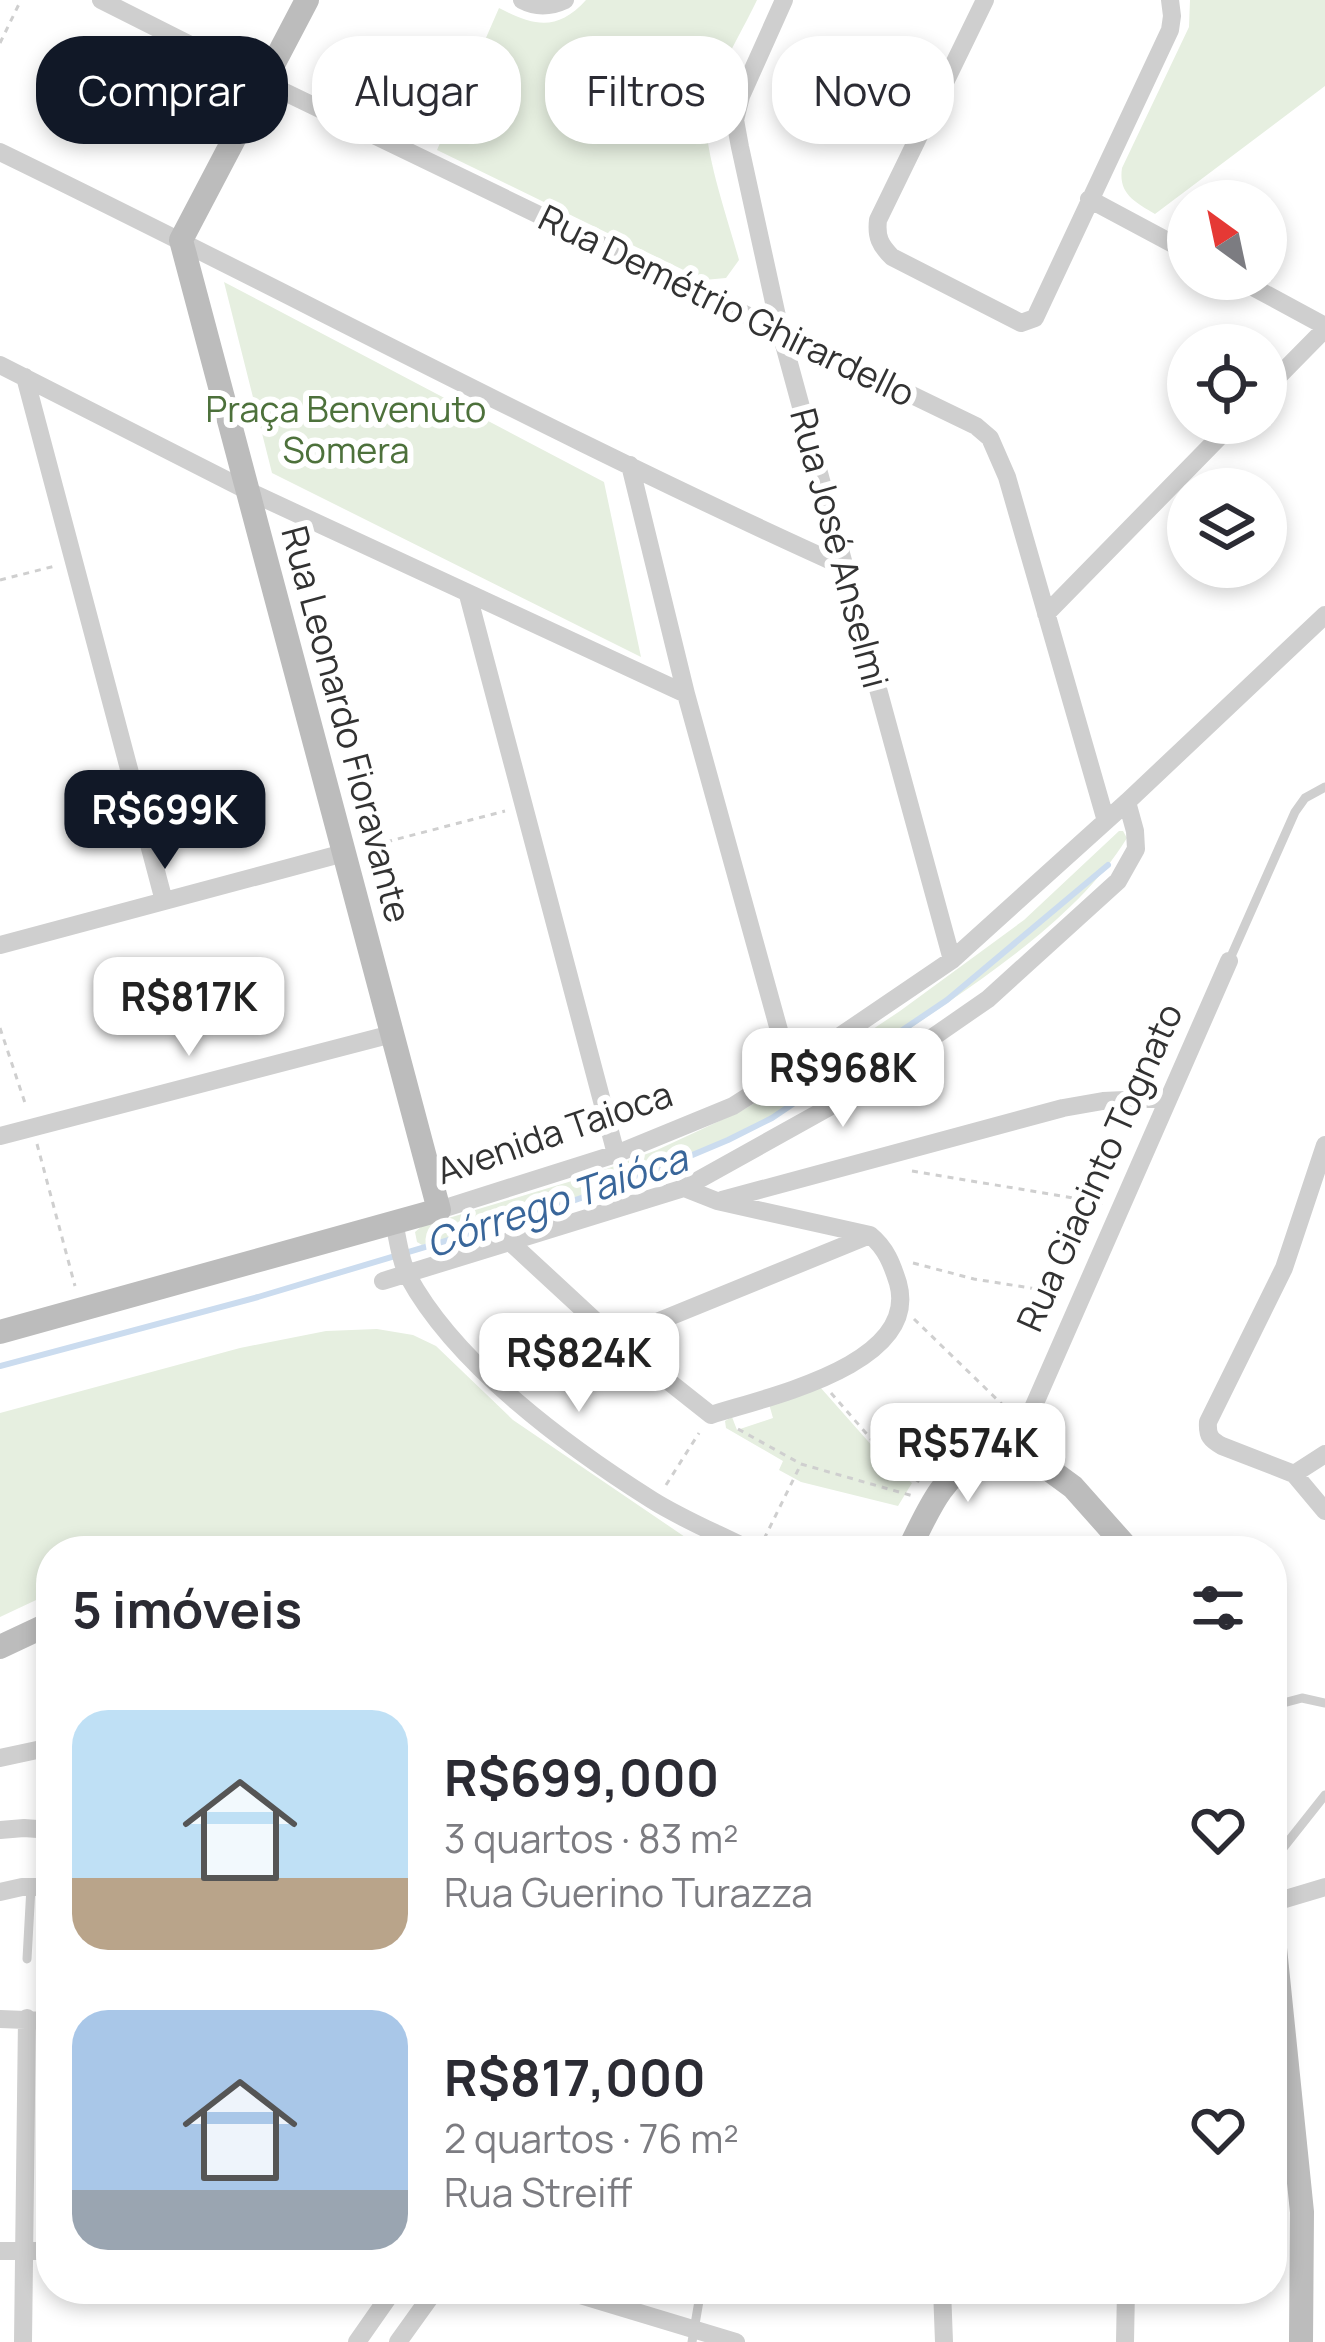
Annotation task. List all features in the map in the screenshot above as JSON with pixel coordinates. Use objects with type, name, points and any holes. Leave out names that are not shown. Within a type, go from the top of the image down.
[{"type":"street","name":"Rua Demétrio Ghirardello","points":[[101,0],[173,36]]},
{"type":"street","points":[[288,36],[307,0]]},
{"type":"street","points":[[522,0],[552,6],[565,0]]},
{"type":"street","name":"Rua José Anselmi","points":[[784,0],[735,120],[780,330],[952,960]]},
{"type":"street","points":[[986,0],[878,220],[876,233],[892,257],[1021,323],[1035,318],[1170,30],[1170,0]]},
{"type":"street","name":"Rua Demétrio Ghirardello","points":[[288,94],[956,415],[990,438],[1007,477],[1106,821]]},
{"type":"street","points":[[182,240],[232,144]]},
{"type":"street","points":[[0,152],[847,568]]},
{"type":"street","points":[[1089,200],[1167,241]]},
{"type":"street","name":"Rua Leonardo Fioravante","points":[[182,240],[439,1210]]},
{"type":"street","points":[[1276,300],[1325,327],[1287,367]]},
{"type":"street","points":[[0,365],[248,490],[686,694]]},
{"type":"street","points":[[25,376],[164,901]]},
{"type":"street","points":[[1046,614],[1212,444]]},
{"type":"street","points":[[630,465],[686,694],[790,1070]]},
{"type":"street","points":[[468,595],[616,1154]]},
{"type":"street","name":"Avenida Taioca","points":[[0,1331],[400,1250],[439,1210],[616,1154],[733,1106],[952,960],[1325,615]]},
{"type":"street","points":[[400,1250],[509,1241],[684,1188],[842,1100],[988,999],[1118,881],[1136,849],[1127,802]]},
{"type":"street","points":[[0,945],[344,853]]},
{"type":"street","name":"Rua Giacinto Tognato","points":[[1024,1439],[1229,961]]},
{"type":"street","points":[[0,1136],[392,1034]]},
{"type":"street","points":[[717,1201],[1063,1108],[1169,1098]]},
{"type":"street","points":[[1325,1145],[1284,1268],[1207,1432],[1222,1446],[1294,1474],[1325,1511]]},
{"type":"street","points":[[509,1241],[615,1340],[711,1415],[848,1366],[886,1336],[900,1305],[899,1288],[889,1257],[871,1235],[717,1201],[684,1188]]},
{"type":"street","points":[[615,1340],[871,1235]]},
{"type":"street","points":[[383,1281],[400,1250]]},
{"type":"street","points":[[400,1250],[428,1308],[491,1380],[655,1502],[724,1536]]},
{"type":"street","points":[[916,1536],[951,1478],[974,1461],[1024,1439],[1117,1536]]},
{"type":"street","points":[[1294,1474],[1325,1454]]},
{"type":"street","points":[[0,1647],[36,1630]]},
{"type":"street","points":[[0,1758],[36,1750]]},
{"type":"street","points":[[0,1830],[36,1829]]},
{"type":"street","points":[[1287,1898],[1325,1887]]},
{"type":"street","points":[[0,1892],[36,1888]]},
{"type":"street","points":[[23,2342],[27,2018]]},
{"type":"street","points":[[0,2019],[36,2019]]},
{"type":"street","points":[[1287,2065],[1302,2212],[1301,2342]]},
{"type":"street","points":[[0,2251],[36,2251]]},
{"type":"street","points":[[357,2342],[384,2304]]},
{"type":"street","points":[[398,2342],[425,2304]]},
{"type":"street","points":[[602,2304],[693,2336],[736,2342]]},
{"type":"street","points":[[943,2304],[944,2342]]},
{"type":"street","points":[[1125,2342],[1126,2304]]},
{"type":"lane","points":[[1229,961],[1295,812],[1305,798],[1325,788]]},
{"type":"lane","points":[[1287,1702],[1302,1698],[1325,1703]]},
{"type":"lane","points":[[1287,1843],[1325,1795]]},
{"type":"lane","points":[[27,1959],[36,1913]]},
{"type":"lane","points":[[693,2336],[698,2304]]},
{"type":"path","points":[[0,43],[21,0]]},
{"type":"path","points":[[0,580],[74,561]]},
{"type":"path","points":[[344,853],[524,806]]},
{"type":"path","points":[[0,1028],[33,1128],[82,1311]]},
{"type":"path","points":[[887,1156],[916,1173],[1123,1206]]},
{"type":"path","points":[[889,1257],[974,1279],[1082,1295]]},
{"type":"path","points":[[900,1305],[1024,1439]]},
{"type":"path","points":[[821,1378],[892,1464],[935,1498]]},
{"type":"path","points":[[655,1502],[711,1415],[801,1463],[935,1498]]},
{"type":"path","points":[[763,1536],[801,1463]]},
{"type":"green space","points":[[586,0],[757,0],[739,36],[545,36],[545,144],[709,144],[739,260],[726,278],[704,280],[437,150],[440,144],[521,144],[521,36],[487,36],[499,8],[545,23]]},
{"type":"green space","points":[[1190,0],[1325,0],[1325,86],[1200,180],[1167,180],[1167,205],[1155,214],[1125,191],[1122,168],[1189,27]]},
{"type":"green space","name":"Praça Benvenuto Somera","points":[[224,282],[604,482],[641,657],[272,473]]},
{"type":"green space","points":[[1119,831],[1127,838],[1110,863],[1046,929],[947,1003],[804,1097],[714,1146],[643,1177],[496,1225],[422,1245],[417,1242],[415,1232],[422,1226],[657,1150],[743,1110],[810,1071],[1024,920]]},
{"type":"green space","points":[[377,1329],[413,1335],[436,1346],[513,1420],[684,1536],[36,1536],[36,1600],[0,1617],[0,1413],[240,1348],[326,1331]]},
{"type":"green space","points":[[820,1387],[890,1466],[912,1483],[898,1506],[801,1482],[779,1470],[783,1461],[726,1428],[725,1421],[732,1417],[737,1430],[773,1418],[769,1404]]},
{"type":"waterway","name":"Córrego Taióca","points":[[0,1366],[258,1297],[532,1215],[728,1140],[772,1118],[947,1000],[1108,865]]}]
